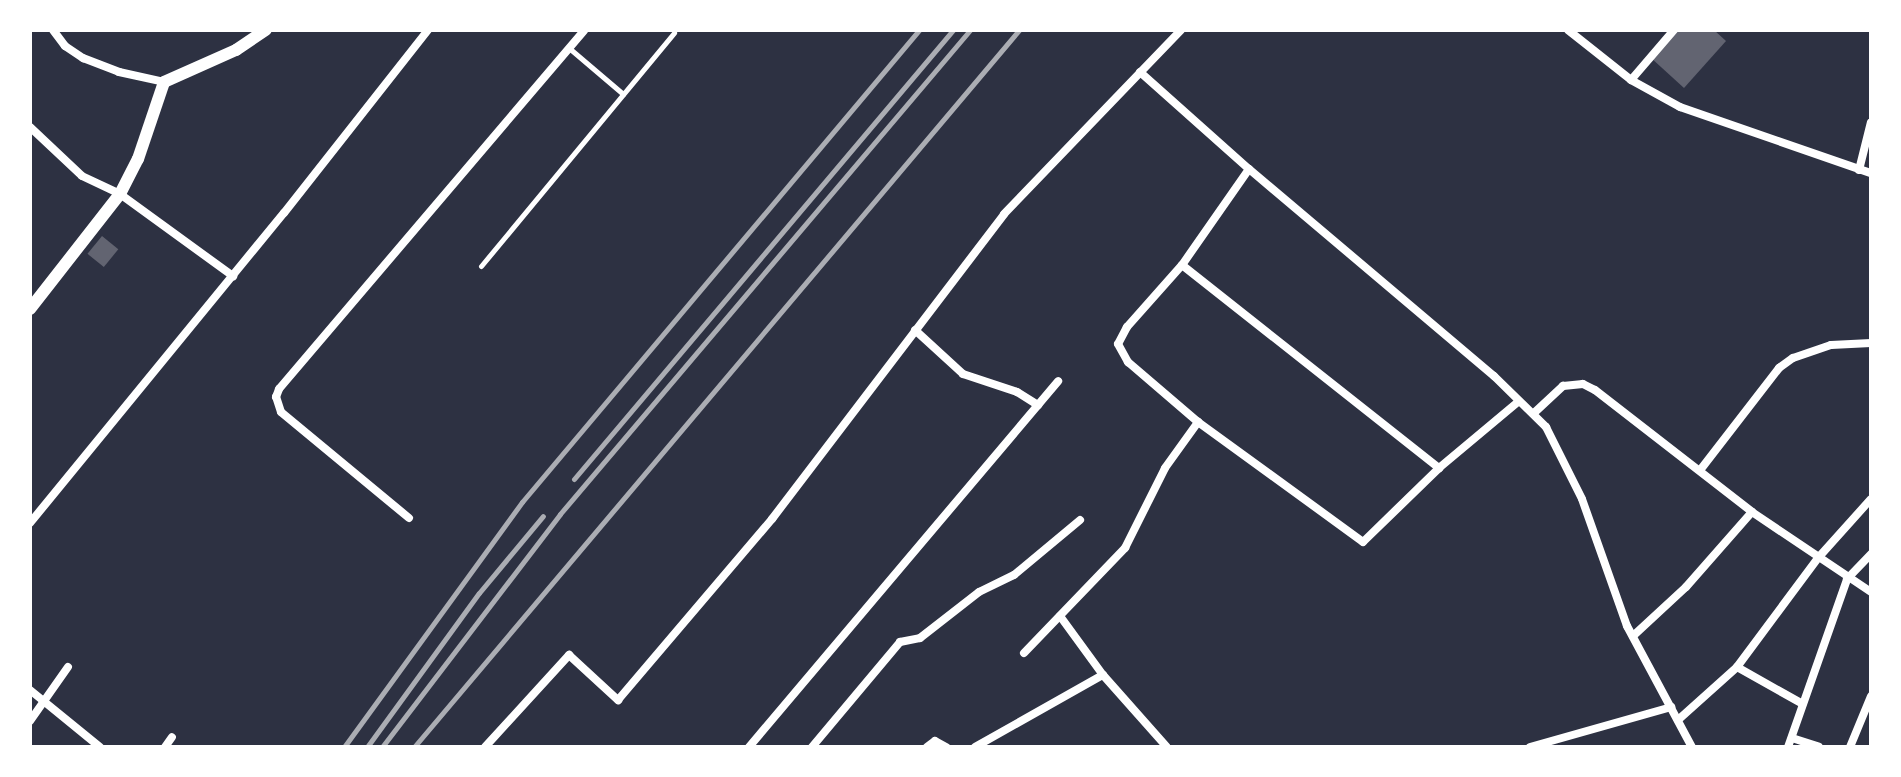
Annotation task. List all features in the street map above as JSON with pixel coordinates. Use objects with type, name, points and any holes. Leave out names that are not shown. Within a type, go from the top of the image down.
[{"type":"street","points":[[53,30],[65,46],[83,58],[119,72],[164,82],[236,50],[266,30]]},
{"type":"street","points":[[30,523],[233,276],[428,30]]},
{"type":"street","points":[[409,518],[281,412],[276,397],[279,389],[584,30]]},
{"type":"street","points":[[485,747],[569,655],[618,700],[772,519],[1004,214],[1181,30]]},
{"type":"street","points":[[1568,30],[1631,80],[1710,120],[1871,173]]},
{"type":"street","points":[[1631,80],[1674,30]]},
{"type":"street","points":[[1140,72],[1534,413],[1556,442],[1582,499],[1633,636],[1692,747]]},
{"type":"street","points":[[30,309],[120,194],[138,159],[164,82]]},
{"type":"street","points":[[1859,170],[1871,122]]},
{"type":"street","points":[[30,127],[82,176],[120,194],[233,276]]},
{"type":"street","points":[[1249,169],[1182,265],[1127,327],[1118,344],[1128,362],[1198,422],[1359,541],[1371,537],[1439,468],[1519,401]]},
{"type":"street","points":[[1182,265],[1439,468]]},
{"type":"street","points":[[915,330],[963,374],[1017,392],[1038,405]]},
{"type":"street","points":[[1701,469],[1779,368],[1793,358],[1831,345],[1871,343]]},
{"type":"street","points":[[749,747],[1058,381]]},
{"type":"street","points":[[1534,413],[1563,386],[1583,384],[1701,469],[1752,512],[1847,579],[1871,592]]},
{"type":"street","points":[[1024,653],[1125,548],[1165,468],[1198,422]]},
{"type":"street","points":[[1678,720],[1737,667],[1818,558],[1871,499]]},
{"type":"street","points":[[1633,636],[1686,587],[1752,512]]},
{"type":"street","points":[[812,747],[900,642],[920,638],[979,592],[1014,575],[1080,520]]},
{"type":"street","points":[[1819,747],[1790,742],[1801,703],[1847,579],[1871,554]]},
{"type":"street","points":[[1060,616],[1103,675],[1167,747]]},
{"type":"street","points":[[30,721],[68,667]]},
{"type":"street","points":[[1737,667],[1801,703]]},
{"type":"street","points":[[975,747],[1103,675]]},
{"type":"street","points":[[30,690],[100,747]]},
{"type":"street","points":[[1850,747],[1871,696]]},
{"type":"street","points":[[1530,747],[1671,707]]},
{"type":"street","points":[[165,747],[172,737]]},
{"type":"street","points":[[927,747],[935,741],[946,747]]},
{"type":"lane","points":[[481,266],[674,33]]},
{"type":"lane","points":[[568,48],[623,94]]},
{"type":"building","points":[[1674,30],[1714,30],[1726,41],[1684,88],[1650,57]]},
{"type":"building","points":[[102,236],[118,249],[104,267],[88,254]]},
{"type":"railway","points":[[344,747],[522,502],[919,30]]},
{"type":"railway","points":[[574,479],[953,30]]},
{"type":"railway","points":[[382,747],[560,514],[970,30]]},
{"type":"railway","points":[[414,747],[1019,30]]},
{"type":"railway","points":[[367,747],[479,593],[543,516]]}]
